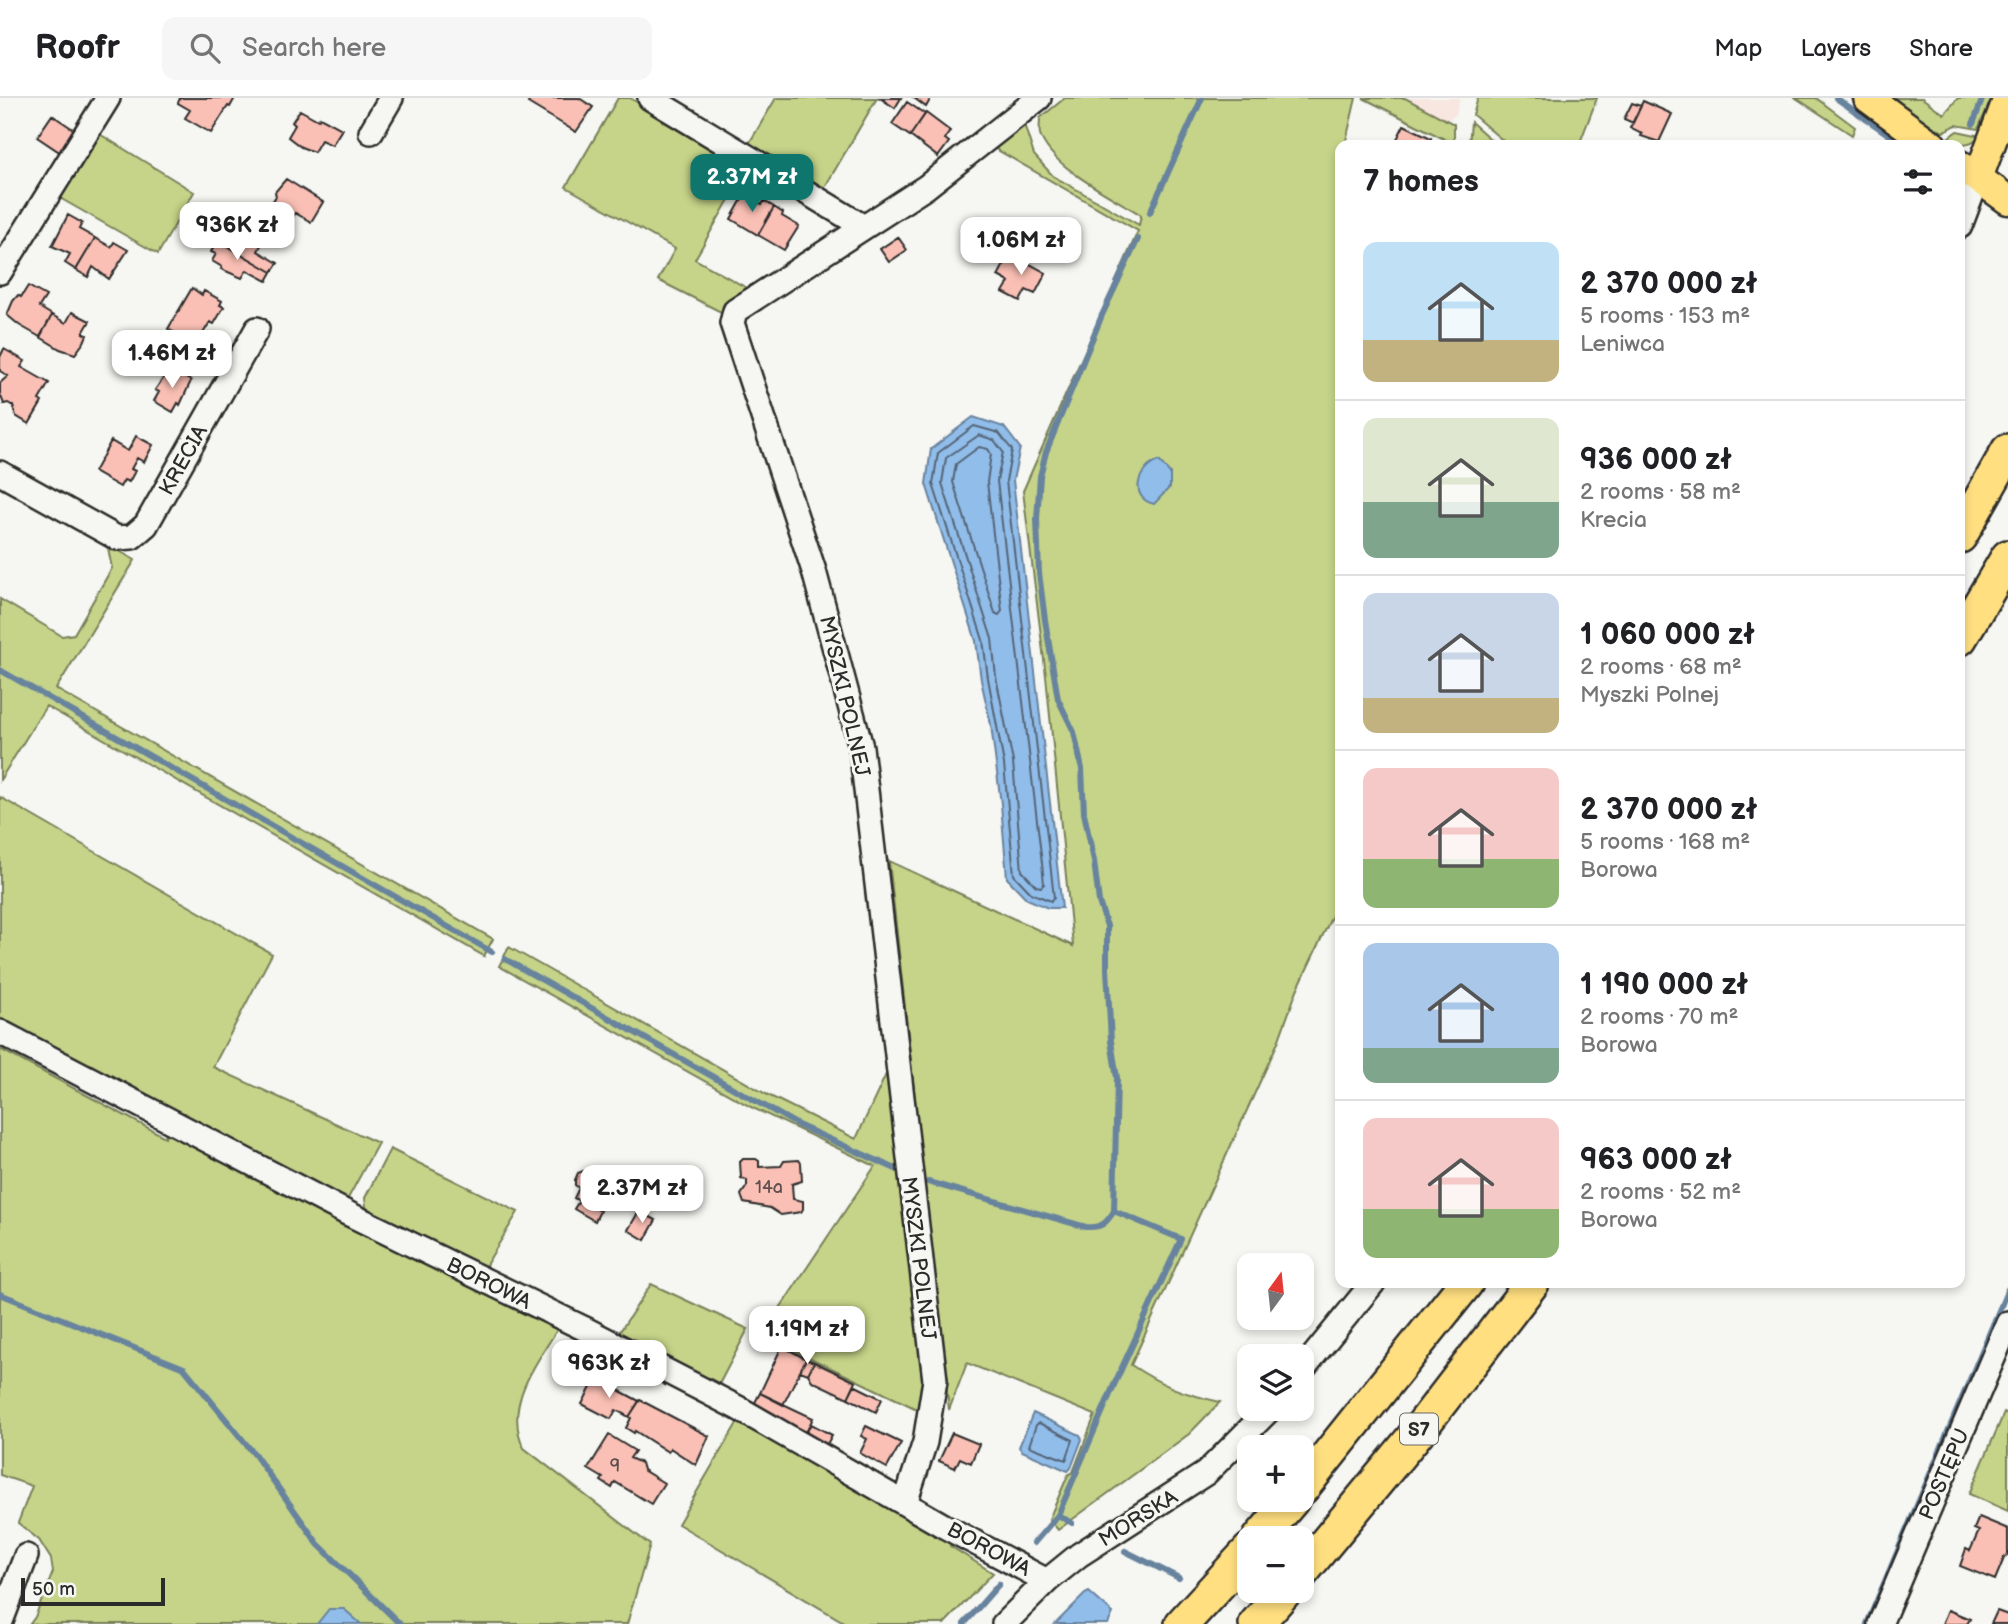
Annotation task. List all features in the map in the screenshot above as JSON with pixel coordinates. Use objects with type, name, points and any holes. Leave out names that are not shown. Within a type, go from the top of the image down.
[{"type":"highway","points":[[1965,528],[2000,471],[2008,451]]},
{"type":"highway","points":[[1965,630],[2008,557]]},
{"type":"highway","name":"S7","points":[[1314,1473],[1462,1288]]},
{"type":"highway","name":"S7","points":[[1314,1557],[1412,1439],[1528,1288]]},
{"type":"highway","points":[[1270,1526],[1282,1512]]},
{"type":"highway","points":[[1182,1624],[1237,1564]]},
{"type":"highway","points":[[1256,1624],[1275,1603]]},
{"type":"main road","points":[[1868,98],[1925,140]]},
{"type":"main road","points":[[2008,98],[1969,171],[2008,200]]},
{"type":"street","points":[[0,272],[108,98]]},
{"type":"street","points":[[371,132],[391,98]]},
{"type":"street","points":[[650,98],[864,227]]},
{"type":"street","name":"MYSZKI POLNEJ","points":[[905,1503],[925,1442],[934,1380],[861,747],[814,571],[732,323],[735,311],[950,170],[1040,98]]},
{"type":"street","points":[[1965,195],[1969,171]]},
{"type":"street","name":"KRECIA","points":[[0,473],[117,538],[132,537],[146,525],[257,329]]},
{"type":"street","name":"BOROWA","points":[[0,1032],[349,1214],[568,1320],[731,1404],[1047,1581]]},
{"type":"street","points":[[1314,1355],[1369,1288]]},
{"type":"street","name":"POSTĘPU","points":[[1880,1624],[2008,1323]]},
{"type":"street","name":"MORSKA","points":[[1004,1624],[1047,1581],[1110,1534],[1206,1473],[1258,1421]]},
{"type":"street","points":[[0,1624],[26,1556]]},
{"type":"shaded area","points":[[1405,98],[1460,98],[1456,115],[1446,120]]},
{"type":"green space","points":[[618,98],[630,98],[747,168],[695,259],[747,288],[761,288],[723,313],[658,280],[675,249],[566,187]]},
{"type":"green space","points":[[776,98],[877,98],[822,192],[747,147]]},
{"type":"green space","points":[[1065,98],[1356,98],[1346,140],[1335,140],[1335,910],[1297,990],[1278,1042],[1131,1365],[1174,1388],[1220,1402],[1189,1434],[1058,1530],[1049,1519],[1068,1475],[1073,1472],[1095,1415],[967,1363],[949,1410],[889,861],[1073,946],[1046,676],[1023,491],[1138,231],[994,148],[1024,124],[1034,155],[1053,176],[1139,225],[1141,215],[1084,180],[1056,158],[1040,134],[1040,118]]},
{"type":"green space","points":[[1363,98],[1405,98],[1454,124],[1454,140],[1446,140]]},
{"type":"green space","points":[[1478,98],[1597,98],[1581,140],[1502,140],[1473,115]]},
{"type":"green space","points":[[1796,98],[1816,98],[1855,127],[1852,135]]},
{"type":"green space","points":[[1888,98],[1922,98],[1944,114],[1958,98],[1992,98],[1978,129],[1956,125],[1943,132],[1938,129],[1935,133]]},
{"type":"green space","points":[[1471,122],[1491,140],[1469,140]]},
{"type":"green space","points":[[1957,131],[1981,136],[1965,144],[1965,140],[1945,140]]},
{"type":"green space","points":[[98,133],[194,192],[158,254],[58,197]]},
{"type":"green space","points":[[107,544],[135,560],[56,689],[493,939],[484,956],[46,706],[0,780],[0,599],[62,636],[74,634],[112,568]]},
{"type":"green space","points":[[0,797],[272,954],[213,1067],[378,1143],[345,1204],[0,1024]]},
{"type":"green space","points":[[509,947],[766,1094],[856,1139],[887,1072],[926,1394],[921,1411],[762,1335],[875,1166],[751,1107],[499,966]]},
{"type":"green space","points":[[0,1049],[165,1137],[167,1128],[560,1325],[526,1384],[517,1415],[518,1432],[524,1448],[650,1545],[627,1624],[30,1624],[53,1572],[51,1559],[39,1540],[18,1523],[32,1486],[0,1475]]},
{"type":"green space","points":[[390,1149],[518,1212],[480,1275],[367,1216],[365,1198]]},
{"type":"green space","points":[[651,1284],[748,1329],[717,1388],[619,1333]]},
{"type":"green space","points":[[2004,1413],[2008,1415],[2008,1511],[1969,1494]]},
{"type":"green space","points":[[740,1418],[952,1543],[950,1546],[993,1573],[944,1624],[847,1624],[678,1524]]},
{"type":"water","points":[[973,417],[1004,427],[1020,448],[1013,480],[1062,908],[1048,908],[1027,899],[1007,878],[991,725],[976,641],[926,484],[931,449]]},
{"type":"water","points":[[1159,461],[1170,473],[1170,487],[1154,504],[1141,496],[1139,482],[1146,469]]},
{"type":"water","points":[[1033,1413],[1080,1435],[1082,1439],[1068,1471],[1022,1451],[1019,1447]]},
{"type":"water","points":[[1089,1592],[1113,1613],[1108,1624],[1055,1624],[1085,1594]]},
{"type":"water","points":[[329,1609],[344,1609],[361,1624],[317,1624]]},
{"type":"building","points":[[180,98],[235,98],[211,133],[185,118],[190,110],[178,103]]},
{"type":"building","points":[[531,98],[579,98],[593,107],[576,132],[528,103]]},
{"type":"building","points":[[880,98],[901,98],[895,108]]},
{"type":"building","points":[[914,98],[931,98],[926,107]]},
{"type":"building","points":[[1643,101],[1672,114],[1660,140],[1641,136],[1642,134],[1630,128]]},
{"type":"building","points":[[907,102],[925,114],[910,136],[892,124]]},
{"type":"building","points":[[1632,103],[1641,106],[1633,123],[1624,119]]},
{"type":"building","points":[[300,110],[342,129],[332,145],[321,140],[314,152],[301,147],[288,137],[295,125],[292,122]]},
{"type":"building","points":[[926,113],[950,131],[945,139],[949,142],[938,157],[910,136]]},
{"type":"building","points":[[52,115],[79,133],[64,155],[37,137]]},
{"type":"building","points":[[1404,125],[1431,138],[1430,140],[1396,140]]},
{"type":"building","points":[[286,179],[323,202],[311,222],[295,213],[293,217],[271,204],[276,196],[275,192]]},
{"type":"building","points":[[745,194],[762,205],[764,201],[774,207],[758,235],[731,219]]},
{"type":"building","points":[[774,207],[783,213],[782,216],[799,226],[784,250],[758,235]]},
{"type":"building","points":[[68,215],[82,223],[79,229],[95,238],[76,270],[65,263],[70,254],[52,246]]},
{"type":"building","points":[[233,225],[253,234],[252,236],[262,243],[258,251],[278,263],[272,272],[217,240],[224,229],[229,231]]},
{"type":"building","points":[[898,237],[907,250],[889,262],[880,249]]},
{"type":"building","points":[[95,238],[111,247],[114,242],[128,250],[109,279],[93,267],[88,277],[76,270]]},
{"type":"building","points":[[217,240],[272,272],[267,281],[247,270],[242,278],[221,269],[222,267],[212,261],[216,254],[211,252]]},
{"type":"building","points":[[1010,253],[1046,273],[1035,294],[1026,290],[1020,301],[1003,292],[1009,282],[998,276]]},
{"type":"building","points":[[28,286],[46,296],[39,307],[52,315],[40,337],[7,315],[13,301],[18,295],[21,297]]},
{"type":"building","points":[[192,288],[202,295],[204,291],[222,301],[220,305],[224,307],[214,324],[210,322],[202,335],[206,337],[206,342],[200,347],[168,329]]},
{"type":"building","points":[[72,312],[90,321],[83,333],[87,335],[84,342],[75,354],[40,337],[52,315],[66,323]]},
{"type":"building","points":[[4,349],[25,361],[21,367],[49,383],[29,424],[16,416],[13,406],[4,404],[0,394],[0,383],[8,376],[0,371],[0,357]]},
{"type":"building","points":[[170,369],[191,381],[180,405],[178,403],[173,412],[154,401],[159,392],[155,390]]},
{"type":"building","points":[[136,436],[153,445],[144,462],[137,458],[131,469],[135,471],[129,482],[124,480],[120,487],[94,472],[111,441],[128,451]]},
{"type":"building","points":[[743,1159],[756,1159],[759,1161],[759,1167],[781,1166],[784,1161],[799,1160],[802,1181],[792,1184],[793,1199],[803,1201],[801,1212],[781,1215],[770,1208],[744,1203],[741,1195],[747,1186],[747,1180],[741,1178],[740,1162]]},
{"type":"building","points":[[583,1171],[611,1186],[608,1190],[611,1192],[605,1202],[600,1200],[596,1209],[600,1211],[595,1221],[574,1209],[579,1201],[574,1198],[579,1188],[575,1185],[575,1180],[578,1173]]},
{"type":"building","points":[[639,1211],[656,1220],[645,1240],[628,1230]]},
{"type":"building","points":[[782,1346],[806,1359],[783,1405],[760,1393]]},
{"type":"building","points":[[806,1359],[814,1362],[808,1374],[800,1371]]},
{"type":"building","points":[[814,1362],[856,1382],[848,1398],[812,1381],[808,1374]]},
{"type":"building","points":[[596,1378],[639,1401],[629,1417],[616,1410],[611,1419],[582,1404]]},
{"type":"building","points":[[854,1385],[882,1399],[876,1412],[848,1398]]},
{"type":"building","points":[[760,1393],[813,1418],[805,1435],[752,1408]]},
{"type":"building","points":[[640,1400],[709,1436],[696,1465],[670,1448],[668,1452],[626,1428],[631,1418],[629,1417]]},
{"type":"building","points":[[811,1424],[832,1435],[826,1446],[805,1435]]},
{"type":"building","points":[[866,1426],[901,1443],[887,1468],[860,1453],[867,1439],[861,1436]]},
{"type":"building","points":[[952,1433],[979,1444],[971,1463],[960,1458],[955,1468],[939,1461]]},
{"type":"building","points":[[609,1435],[635,1451],[630,1458],[641,1463],[643,1470],[664,1483],[651,1504],[615,1482],[612,1488],[601,1481],[603,1478],[588,1469]]},
{"type":"building","points":[[1979,1517],[2008,1529],[2008,1555],[2004,1558],[1995,1580],[1960,1566],[1966,1549],[1970,1551],[1979,1531],[1974,1529]]},
{"type":"building","points":[[1948,1610],[1970,1619],[1967,1624],[1942,1624]]},
{"type":"building","points":[[1997,1611],[2008,1615],[2008,1624],[1991,1624]]},
{"type":"waterway","points":[[1150,212],[1202,98]]},
{"type":"waterway","points":[[1836,98],[1895,139]]},
{"type":"waterway","points":[[1973,124],[1982,100]]},
{"type":"waterway","points":[[928,1182],[1086,1227],[1103,1224],[1114,1211],[1117,1078],[1111,1041],[1107,926],[1099,902],[1084,813],[1082,769],[1074,732],[1058,699],[1039,573],[1037,519],[1040,476],[1046,452],[1102,315],[1138,239]]},
{"type":"waterway","points":[[0,670],[492,952]]},
{"type":"waterway","points":[[505,959],[798,1125],[898,1170]]},
{"type":"waterway","points":[[1072,1523],[1058,1515],[1181,1239],[1114,1211]]},
{"type":"waterway","points":[[1867,1624],[2008,1289]]},
{"type":"waterway","points":[[0,1294],[184,1368],[255,1455],[318,1544],[400,1624]]},
{"type":"waterway","points":[[1034,1543],[1058,1515]]},
{"type":"waterway","points":[[1125,1551],[1179,1578]]},
{"type":"waterway","points":[[964,1624],[999,1584]]}]
